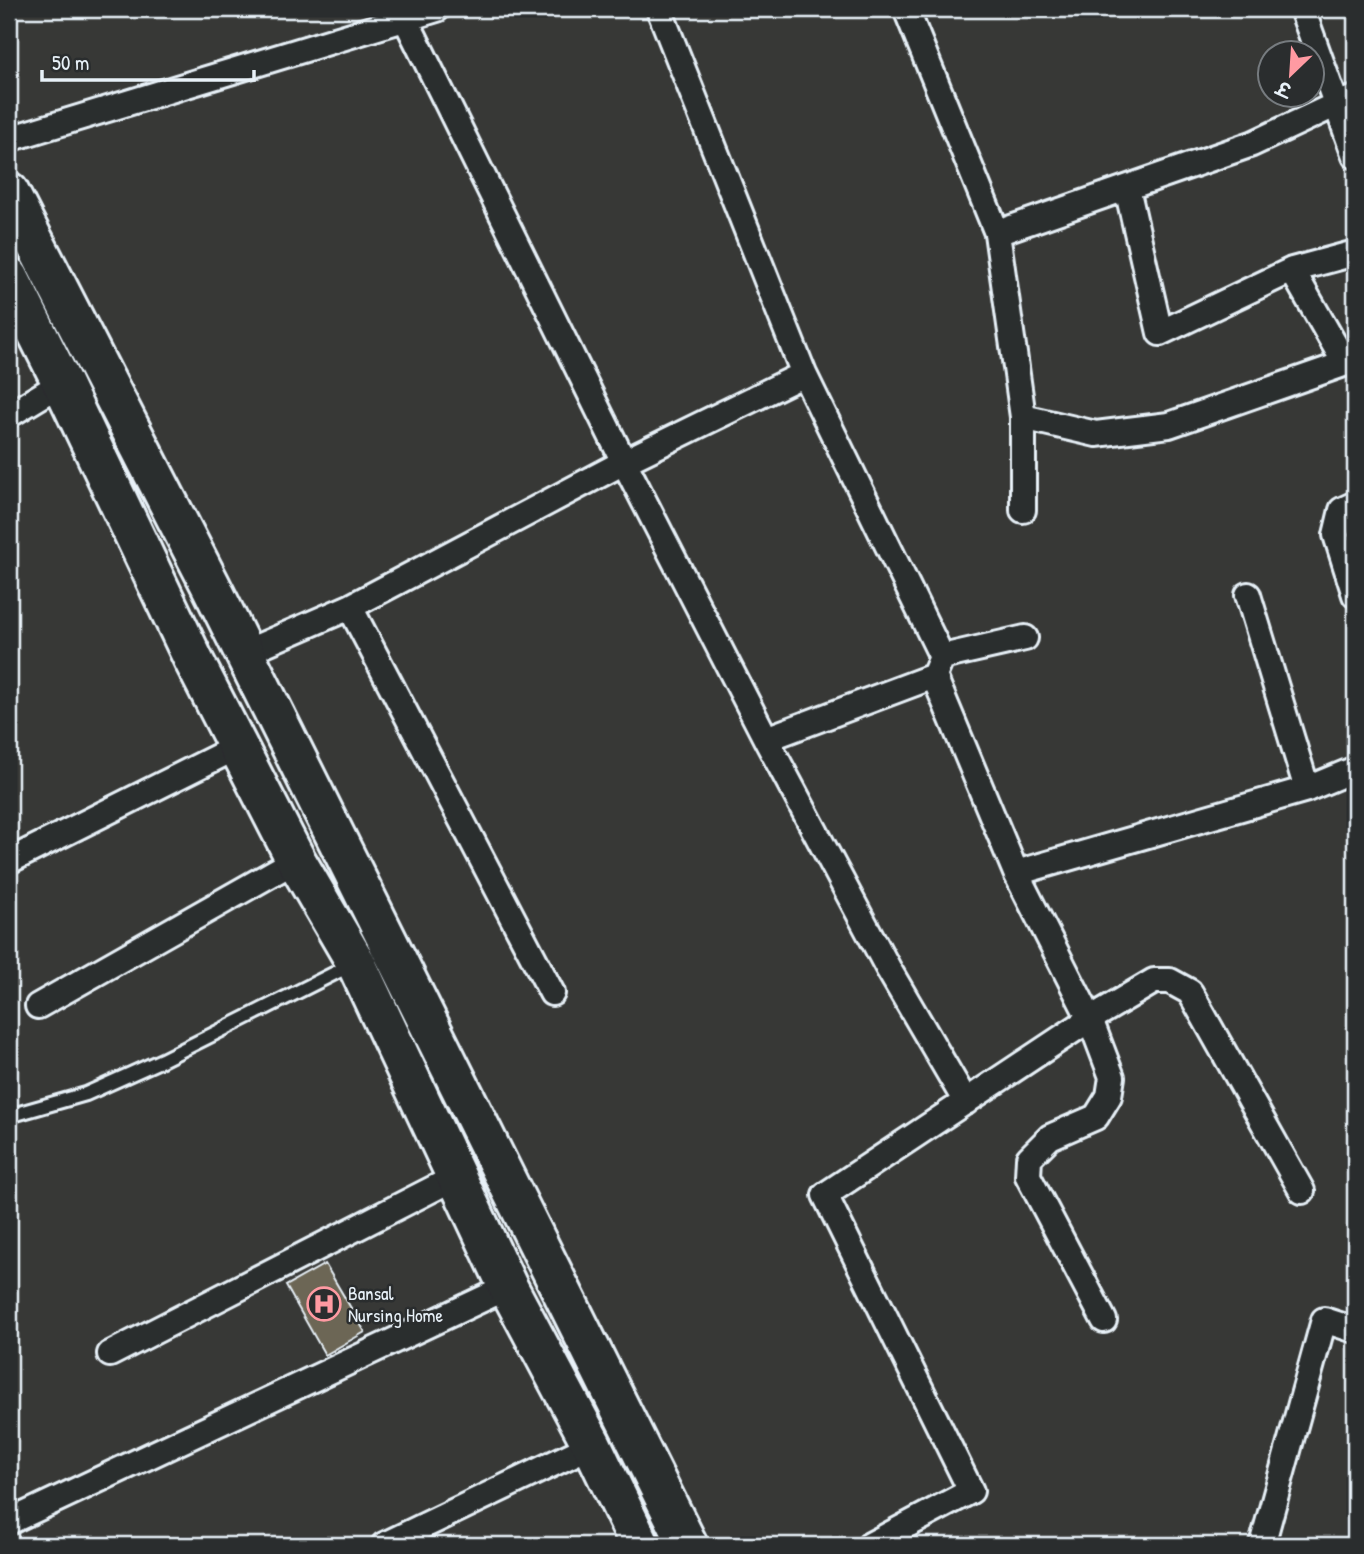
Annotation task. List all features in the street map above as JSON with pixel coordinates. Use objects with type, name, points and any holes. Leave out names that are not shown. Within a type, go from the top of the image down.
[{"type":"main road","points":[[9,192],[244,653],[688,1545]]},
{"type":"main road","points":[[9,277],[194,661],[296,860],[356,963],[508,1287],[592,1445],[640,1545]]},
{"type":"street","points":[[9,139],[437,9]]},
{"type":"street","points":[[659,9],[804,374],[938,666],[1016,873],[1090,1019],[1112,1077],[1109,1096],[1096,1117],[1050,1138],[1029,1158],[1027,1176],[1104,1320]]},
{"type":"street","points":[[906,9],[997,233],[1023,417],[1023,510]]},
{"type":"street","points":[[1301,9],[1345,101],[1355,156]]},
{"type":"street","points":[[406,20],[624,462],[766,739],[889,970],[966,1102]]},
{"type":"street","points":[[997,233],[1252,144],[1345,101]]},
{"type":"street","points":[[1127,188],[1160,333],[1292,270],[1355,253]]},
{"type":"street","points":[[1023,417],[1096,434],[1169,425],[1350,362],[1292,270]]},
{"type":"street","points":[[244,653],[350,607],[624,462],[804,374]]},
{"type":"street","points":[[9,415],[62,383]]},
{"type":"street","points":[[1355,504],[1342,510],[1336,536],[1355,594]]},
{"type":"street","points":[[1248,595],[1307,789]]},
{"type":"street","points":[[350,607],[552,993]]},
{"type":"street","points":[[766,739],[938,666],[1025,638]]},
{"type":"street","points":[[9,861],[239,746]]},
{"type":"street","points":[[1016,873],[1307,789],[1355,769]]},
{"type":"street","points":[[38,1006],[296,860]]},
{"type":"street","points":[[870,1545],[971,1491],[825,1195],[1090,1019],[1154,981],[1170,981],[1190,992],[1302,1191]]},
{"type":"street","points":[[110,1354],[456,1177]]},
{"type":"street","points":[[9,1522],[508,1287]]},
{"type":"street","points":[[1262,1545],[1324,1321],[1355,1330]]},
{"type":"street","points":[[384,1545],[592,1445]]},
{"type":"lane","points":[[9,1116],[86,1094],[163,1060],[356,963]]},
{"type":"building","points":[[325,1264],[365,1332],[325,1355],[286,1286]]},
{"type":"place","name":"Bansal Nursing Home","points":[[324,1304]]}]
